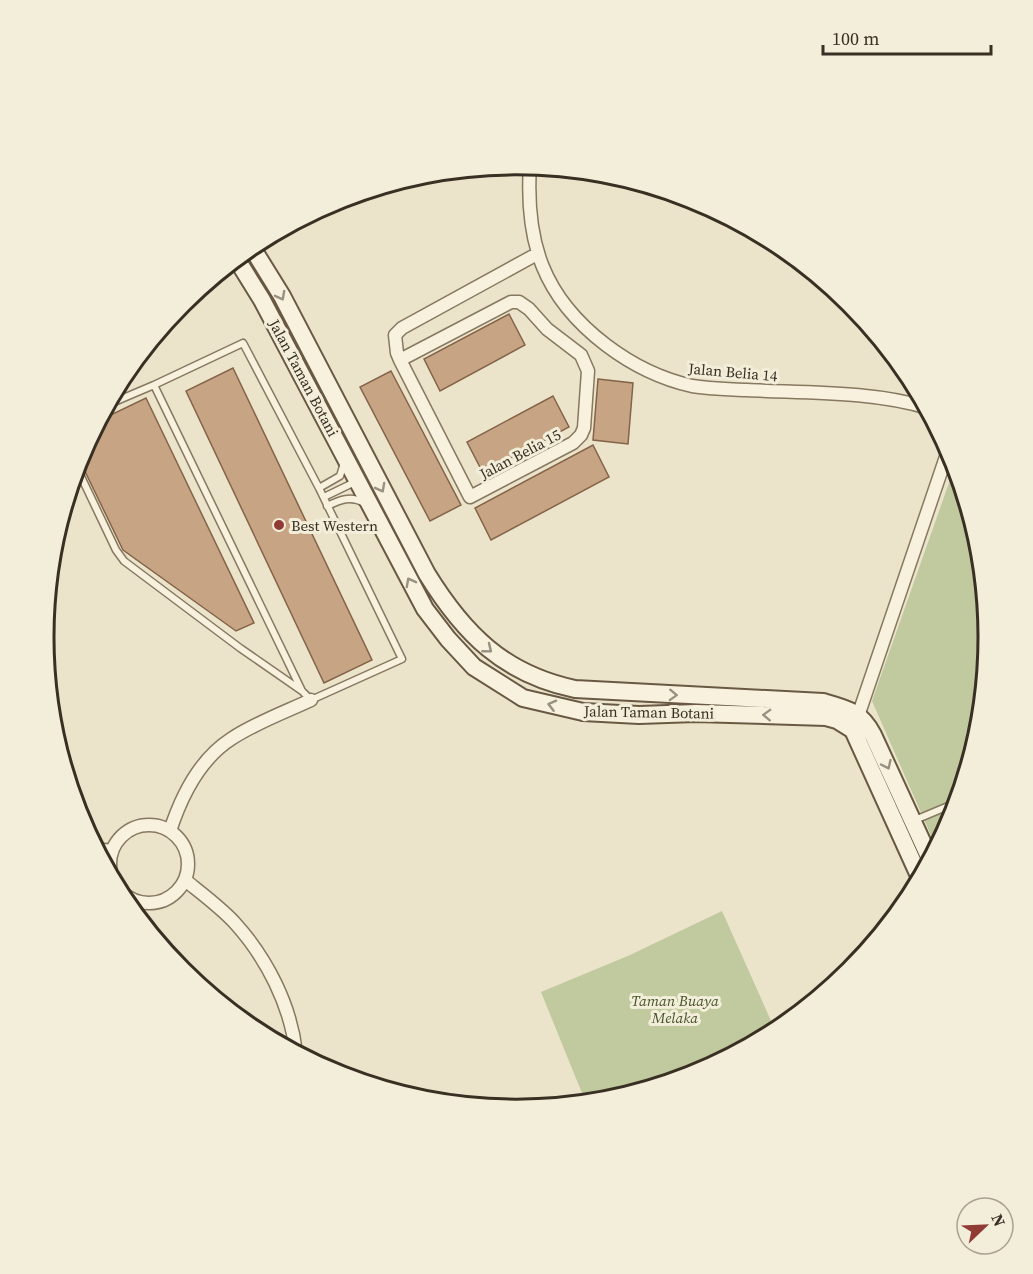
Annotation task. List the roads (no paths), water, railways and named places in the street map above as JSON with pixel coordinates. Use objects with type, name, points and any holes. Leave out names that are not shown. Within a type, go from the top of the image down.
[{"type":"street","name":"Jalan Belia 14","points":[[530,175],[529,201],[537,254],[550,285],[581,325],[612,350],[650,372],[692,386],[881,398],[917,406]]},
{"type":"street","name":"Jalan Belia 15","points":[[400,360],[511,302],[519,302],[529,309],[547,329],[581,355],[586,362],[588,371],[584,428],[573,443],[470,497],[400,360],[397,353],[395,335],[402,328],[537,254]]},
{"type":"street","name":"Jalan Taman Botani","points":[[256,255],[282,296],[352,450]]},
{"type":"street","name":"Jalan Taman Botani","points":[[241,266],[440,594],[474,637],[512,666],[540,679],[574,689],[823,702],[856,722]]},
{"type":"street","points":[[352,450],[361,465],[357,481]]},
{"type":"street","points":[[917,867],[905,823],[873,735],[866,722],[856,722],[944,461]]},
{"type":"street","name":"Jalan Taman Botani","points":[[357,481],[425,609],[474,667],[523,698],[583,712],[826,717],[856,722]]},
{"type":"street","points":[[170,831],[175,815],[191,783],[211,757],[231,739],[311,700]]},
{"type":"street","points":[[905,823],[925,853]]},
{"type":"street","points":[[110,857],[117,841],[125,832],[136,826],[147,824],[159,826],[179,838],[188,858],[185,880],[179,890],[170,898],[159,903],[137,902]]},
{"type":"street","points":[[107,850],[111,851]]},
{"type":"street","points":[[185,880],[233,921],[255,947],[273,977],[284,1003],[293,1042]]},
{"type":"lane","points":[[82,479],[116,550],[124,561],[240,648],[302,691],[311,700],[402,659],[324,497],[243,343],[120,399]]},
{"type":"lane","points":[[154,385],[302,691]]},
{"type":"lane","points":[[319,488],[340,476],[352,450]]},
{"type":"lane","points":[[324,497],[357,481]]},
{"type":"lane","points":[[327,506],[343,499],[357,499],[369,506]]},
{"type":"lane","points":[[905,823],[947,806]]},
{"type":"place","name":"Best Western","points":[[279,525]]},
{"type":"park label","name":"Taman Buaya Melaka","points":[[675,1008]]}]
